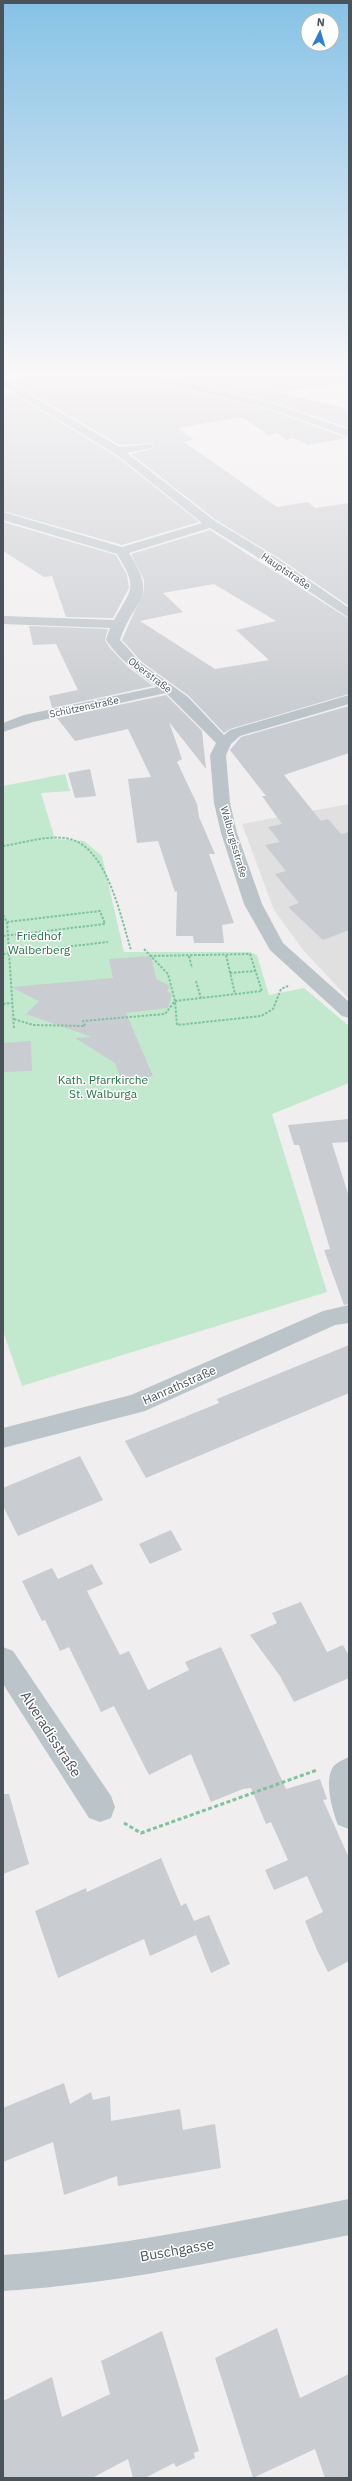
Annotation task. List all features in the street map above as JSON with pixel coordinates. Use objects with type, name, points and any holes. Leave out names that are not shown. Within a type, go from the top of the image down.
[{"type":"street","name":"Hauptstraße","points":[[162,486],[211,524],[274,562],[349,614]]},
{"type":"street","points":[[3,516],[122,551],[211,524]]},
{"type":"street","points":[[3,620],[117,624],[135,601],[140,590],[133,567],[122,551]]},
{"type":"street","name":"Oberstraße","points":[[117,624],[114,640],[121,654],[182,699],[212,735],[224,742]]},
{"type":"street","name":"Schützenstraße","points":[[3,728],[29,718],[167,689]]},
{"type":"street","points":[[224,742],[235,733],[349,699]]},
{"type":"street","name":"Walburgisstraße","points":[[224,742],[218,754],[222,803],[229,833],[253,904],[276,946],[308,977],[349,1012]]},
{"type":"street","name":"Hanrathstraße","points":[[3,1438],[136,1404],[331,1317],[349,1314]]},
{"type":"street","name":"Alveradisstraße","points":[[3,1660],[100,1807]]},
{"type":"street","points":[[347,1775],[349,1814]]},
{"type":"street","name":"Buschgasse","points":[[3,2273],[56,2271],[214,2244],[349,2217]]},
{"type":"path","points":[[3,846],[59,839],[73,839],[84,845],[102,864],[131,950]]},
{"type":"path","points":[[3,936],[105,924],[100,911],[7,922]]},
{"type":"path","points":[[3,915],[7,922],[14,1028]]},
{"type":"path","points":[[3,954],[108,942]]},
{"type":"path","points":[[144,949],[168,974],[175,1001],[177,1025],[261,1016],[273,1009],[281,989],[308,977]]},
{"type":"path","points":[[226,954],[235,994]]},
{"type":"path","points":[[14,1019],[33,1025],[85,1026],[83,1021],[165,1014],[175,1001],[262,991],[250,954],[150,956]]},
{"type":"path","points":[[189,956],[192,968]]},
{"type":"path","points":[[230,973],[255,971]]},
{"type":"path","points":[[196,981],[201,998]]},
{"type":"path","points":[[3,1004],[13,1003]]},
{"type":"path","points":[[100,1807],[141,1833],[324,1768],[347,1775]]},
{"type":"shaded area","points":[[349,804],[349,999],[303,950],[274,910],[242,824]]},
{"type":"green space","points":[[65,774],[70,791],[41,793],[55,839],[84,841],[102,856],[124,952],[250,952],[257,955],[269,995],[304,988],[349,1026],[349,1083],[272,1114],[327,1292],[22,1386],[3,1331],[3,786]]},
{"type":"building","points":[[3,486],[153,486],[199,522],[122,545],[3,511]]},
{"type":"building","points":[[172,486],[247,486],[277,507],[308,502],[315,508],[349,503],[349,606],[279,558],[216,520]]},
{"type":"building","points":[[3,522],[116,555],[127,575],[129,588],[113,618],[66,617],[52,576],[44,577],[3,551]]},
{"type":"building","points":[[210,530],[349,619],[349,694],[230,729],[224,733],[189,696],[142,662],[122,640],[144,590],[144,580],[131,554]],"holes":[[[214,584],[276,621],[236,630],[269,660],[215,669],[140,621],[183,612],[163,593]]]},
{"type":"building","points":[[29,626],[108,629],[105,640],[110,648],[128,667],[153,686],[52,708],[49,696],[78,690],[56,644],[33,645]]},
{"type":"building","points":[[166,695],[202,731],[206,769],[169,722],[182,759],[177,762],[197,804],[199,817],[215,854],[209,854],[234,923],[222,925],[224,943],[194,943],[193,936],[176,936],[177,891],[175,892],[158,841],[137,843],[128,779],[151,777],[128,729],[75,741],[57,718]]},
{"type":"building","points":[[349,706],[349,753],[284,775],[321,821],[328,819],[341,834],[349,832],[349,930],[323,940],[288,907],[299,903],[275,874],[286,871],[265,845],[280,842],[268,827],[282,824],[262,796],[266,796],[230,750],[241,737]]},
{"type":"building","points":[[90,769],[96,796],[75,798],[68,773]]},
{"type":"building","points":[[151,956],[156,979],[170,986],[167,991],[172,994],[168,1008],[126,1013],[153,1076],[122,1082],[115,1063],[75,1038],[92,1037],[26,1014],[39,1001],[11,987],[113,978],[109,959]]},
{"type":"building","points":[[31,1041],[32,1071],[3,1072],[3,1043]]},
{"type":"building","points":[[349,1119],[349,1142],[332,1143],[349,1197],[349,1304],[344,1305],[324,1250],[330,1249],[299,1145],[294,1145],[288,1125]]},
{"type":"building","points":[[349,1345],[349,1393],[146,1478],[125,1441],[219,1403],[217,1399]]},
{"type":"building","points":[[80,1456],[103,1500],[18,1536],[3,1506],[3,1488]]},
{"type":"building","points":[[171,1530],[182,1550],[150,1564],[139,1544]]},
{"type":"building","points":[[92,1564],[103,1584],[87,1591],[120,1655],[129,1651],[148,1690],[189,1670],[185,1662],[221,1647],[286,1789],[320,1779],[327,1799],[323,1800],[349,1858],[349,1961],[328,1972],[317,1950],[305,1921],[323,1912],[307,1876],[274,1890],[265,1870],[288,1860],[271,1822],[266,1824],[251,1788],[243,1789],[211,1802],[191,1754],[149,1775],[114,1706],[101,1712],[69,1647],[60,1651],[45,1620],[42,1621],[22,1581],[52,1568],[58,1579]]},
{"type":"building","points":[[301,1602],[327,1652],[343,1645],[349,1656],[349,1678],[294,1702],[280,1676],[250,1635],[277,1623],[272,1613]]},
{"type":"building","points":[[3,1794],[9,1794],[29,1864],[3,1874]]},
{"type":"building","points":[[161,1858],[181,1906],[186,1903],[194,1921],[209,1915],[230,1964],[211,1973],[196,1935],[150,1956],[144,1939],[58,1978],[35,1911],[86,1888],[87,1892]]},
{"type":"building","points":[[64,2083],[70,2104],[91,2092],[93,2100],[110,2096],[111,2121],[180,2109],[183,2130],[215,2124],[221,2168],[118,2186],[117,2176],[64,2195],[53,2142],[3,2162],[3,2108]]},
{"type":"building","points":[[277,2328],[300,2398],[349,2374],[349,2478],[325,2478],[315,2449],[253,2478],[215,2358]]},
{"type":"building","points":[[162,2331],[199,2451],[194,2453],[195,2458],[176,2467],[174,2463],[145,2478],[133,2478],[128,2459],[92,2478],[3,2478],[3,2401],[52,2377],[62,2417],[110,2394],[101,2361]]},
{"type":"park label","name":"Friedhof Walberberg","points":[[39,942]]},
{"type":"park label","name":"Kath. Pfarrkirche St. Walburga","points":[[103,1086]]}]
